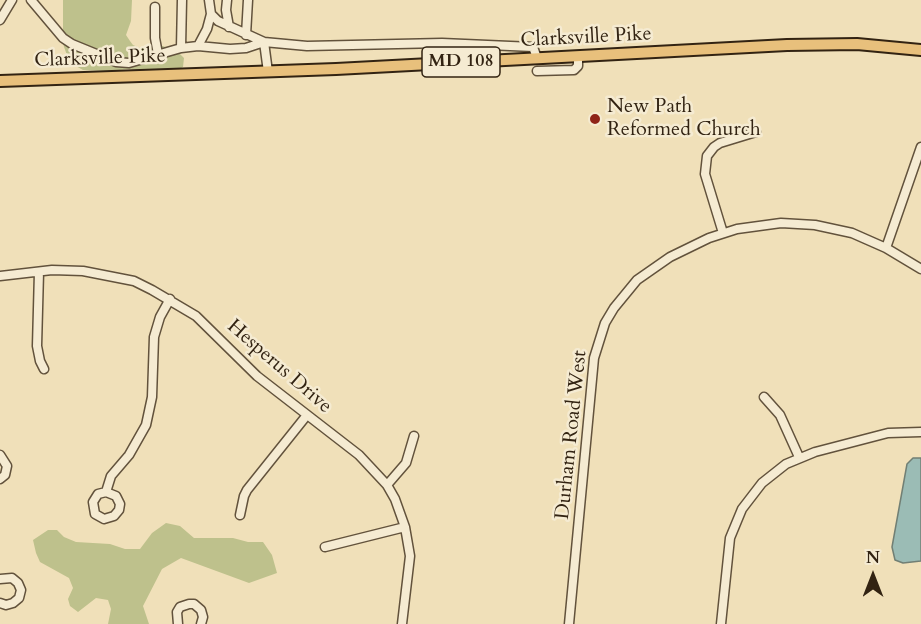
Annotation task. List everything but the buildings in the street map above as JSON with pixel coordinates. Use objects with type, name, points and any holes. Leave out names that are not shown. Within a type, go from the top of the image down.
[{"type":"main road","name":"Clarksville Pike","points":[[0,81],[268,72],[787,45],[857,44],[921,51]]},
{"type":"street","points":[[0,20],[12,0]]},
{"type":"street","points":[[31,0],[63,38],[72,44],[105,58],[129,63],[181,48],[198,46],[246,48],[264,42]]},
{"type":"street","points":[[181,48],[182,0]]},
{"type":"street","points":[[198,46],[211,14],[209,0]]},
{"type":"street","points":[[226,0],[229,27]]},
{"type":"street","points":[[246,35],[248,0]]},
{"type":"street","points":[[155,7],[155,38],[158,54]]},
{"type":"street","points":[[211,14],[229,27],[264,42],[307,46],[442,43],[533,47],[537,58]]},
{"type":"street","points":[[264,42],[268,72]]},
{"type":"street","points":[[537,71],[574,70],[578,66],[578,56]]},
{"type":"street","points":[[723,233],[705,174],[707,156],[720,143],[756,132]]},
{"type":"street","points":[[886,248],[921,147]]},
{"type":"street","name":"Durham Road West","points":[[569,624],[592,373],[605,323],[626,292],[652,268],[689,247],[723,233],[764,224],[800,223],[852,233],[886,248],[921,269]]},
{"type":"street","name":"Hesperus Drive","points":[[0,276],[68,270],[100,273],[134,281],[170,299],[196,316],[257,376],[359,455],[387,485],[405,527],[410,556],[402,624]]},
{"type":"street","points":[[39,272],[37,346],[44,369]]},
{"type":"street","points":[[106,492],[111,476],[129,455],[146,425],[152,398],[154,337],[160,317],[170,299]]},
{"type":"street","points":[[764,397],[780,415],[799,457]]},
{"type":"street","points":[[240,514],[247,490],[307,415]]},
{"type":"street","points":[[721,624],[727,554],[735,523],[751,495],[762,483],[799,457],[888,433],[921,432]]},
{"type":"street","points":[[387,485],[406,463],[414,436]]},
{"type":"street","points":[[0,455],[7,466],[0,479]]},
{"type":"street","points":[[326,547],[405,527]]},
{"type":"street","points":[[0,579],[12,578],[21,590],[19,598],[13,603],[6,605],[0,603]]},
{"type":"street","points":[[178,624],[177,612],[180,608],[194,604],[201,610],[203,617],[201,624]]},
{"type":"green space","points":[[63,0],[132,0],[131,21],[126,35],[133,45],[140,48],[163,46],[179,53],[184,58],[183,67],[154,72],[128,69],[83,70],[74,65],[68,58],[63,44]]},
{"type":"green space","points":[[166,523],[180,526],[194,538],[233,538],[248,542],[263,542],[272,555],[277,573],[249,583],[181,558],[162,569],[143,606],[149,624],[108,624],[111,609],[108,600],[96,598],[78,612],[70,606],[68,599],[73,588],[69,578],[40,562],[33,540],[48,530],[57,530],[64,537],[76,542],[140,549],[152,533]]},
{"type":"water","points":[[913,458],[921,458],[921,561],[903,563],[895,560],[892,547],[907,464]]},
{"type":"place","name":"New Path Reformed Church","points":[[595,119]]}]
